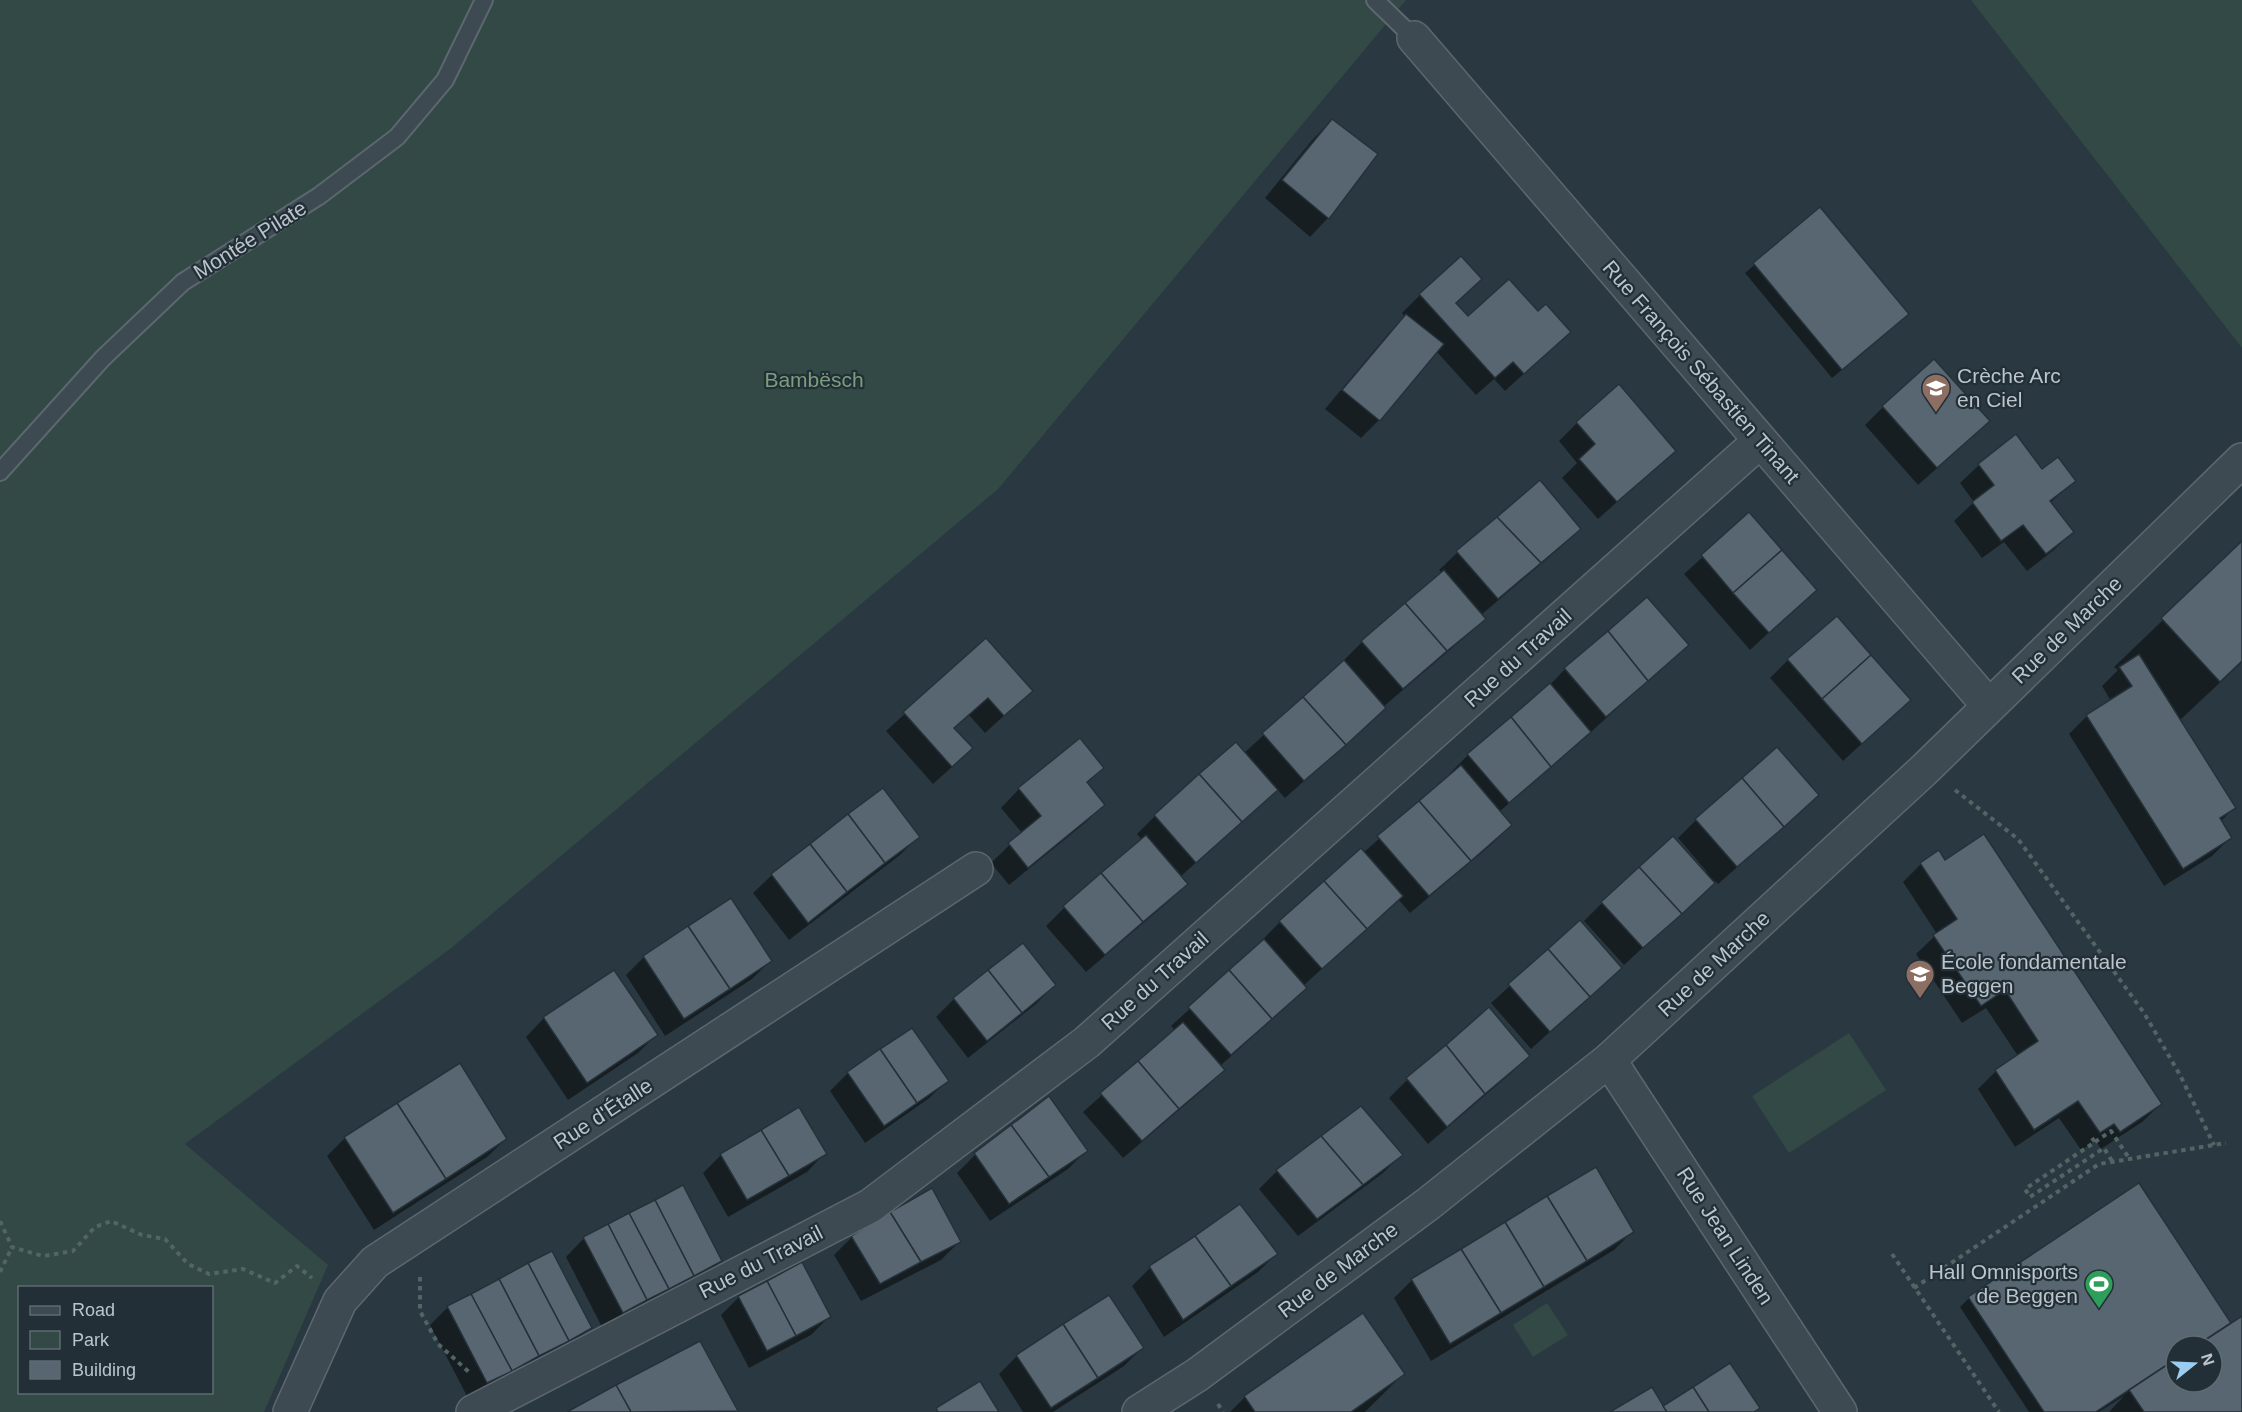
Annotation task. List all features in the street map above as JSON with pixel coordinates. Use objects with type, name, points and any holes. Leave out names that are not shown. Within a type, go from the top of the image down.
[{"type":"street","name":"Rue François Sébastien Tinant","points":[[1414,38],[1989,706]]},
{"type":"street","name":"Rue du Travail","points":[[473,1412],[870,1206],[1087,1042],[1760,441]]},
{"type":"street","name":"Rue de Marche","points":[[1139,1412],[1197,1375],[1418,1211],[1609,1060],[1925,769],[2242,460]]},
{"type":"street","name":"Rue d'Étalle","points":[[290,1412],[340,1301],[375,1262],[976,869]]},
{"type":"street","name":"Rue Jean Linden","points":[[1609,1060],[1840,1412]]},
{"type":"lane","name":"Montée Pilate","points":[[0,472],[103,358],[183,282],[319,196],[397,137],[445,80],[484,0]]},
{"type":"lane","points":[[1375,0],[1414,38]]},
{"type":"path","points":[[1950,786],[2018,839],[2144,1012],[2180,1075],[2214,1145]]},
{"type":"path","points":[[2112,1161],[2104,1148],[2030,1197],[2025,1190],[2094,1140],[2111,1131],[2129,1158]]},
{"type":"path","points":[[1914,1287],[2099,1164],[2226,1143]]},
{"type":"path","points":[[0,1221],[12,1246],[43,1256],[73,1251],[95,1227],[111,1221],[142,1235],[165,1239],[188,1264],[209,1274],[243,1269],[275,1284],[297,1266],[340,1301]]},
{"type":"path","points":[[419,1235],[420,1311],[438,1344],[469,1372]]},
{"type":"path","points":[[0,1272],[12,1246]]},
{"type":"path","points":[[1892,1254],[1999,1412]]},
{"type":"green space","name":"Bambësch","points":[[0,0],[1406,0],[998,489],[450,949],[185,1144],[328,1265],[264,1412],[0,1412]]},
{"type":"green space","points":[[1971,0],[2242,0],[2242,348]]},
{"type":"green space","points":[[1849,1033],[1886,1090],[1789,1153],[1752,1096]]},
{"type":"green space","points":[[1547,1303],[1568,1335],[1533,1357],[1513,1325]]},
{"type":"building","points":[[1332,119],[1378,154],[1329,219],[1282,180]]},
{"type":"building","points":[[1820,207],[1909,314],[1842,370],[1753,263]]},
{"type":"building","points":[[1461,256],[1482,279],[1456,303],[1468,316],[1509,279],[1538,311],[1546,304],[1571,332],[1524,374],[1513,362],[1495,378],[1419,294]]},
{"type":"building","points":[[1406,314],[1444,344],[1380,421],[1342,390]]},
{"type":"building","name":"Crèche Arc en Ciel","points":[[1934,359],[1990,421],[1937,468],[1882,406]]},
{"type":"building","points":[[1619,384],[1676,451],[1617,502],[1579,459],[1595,444],[1576,422]]},
{"type":"building","points":[[2016,434],[2042,469],[2058,457],[2076,481],[2050,501],[2074,532],[2046,554],[2023,525],[2001,541],[1972,502],[1994,485],[1978,464]]},
{"type":"building","points":[[1540,480],[1581,529],[1541,563],[1497,517]]},
{"type":"building","points":[[1749,512],[1782,550],[1733,593],[1701,555]]},
{"type":"building","points":[[1497,517],[1541,563],[1498,599],[1456,551]]},
{"type":"building","points":[[2242,541],[2242,661],[2220,682],[2161,618]]},
{"type":"building","points":[[1782,550],[1817,590],[1769,633],[1733,593]]},
{"type":"building","points":[[1444,570],[1486,619],[1447,651],[1405,603]]},
{"type":"building","points":[[1647,597],[1689,645],[1648,681],[1608,631]]},
{"type":"building","points":[[1405,603],[1447,651],[1403,689],[1361,641]]},
{"type":"building","points":[[1837,616],[1871,655],[1822,699],[1787,659]]},
{"type":"building","points":[[1608,631],[1648,681],[1606,717],[1564,668]]},
{"type":"building","points":[[986,638],[1033,691],[1004,716],[988,698],[954,728],[973,748],[952,767],[903,712]]},
{"type":"building","points":[[2139,654],[2236,808],[2220,818],[2232,838],[2183,869],[2086,715],[2132,686],[2119,667]]},
{"type":"building","points":[[1871,655],[1911,700],[1862,744],[1822,699]]},
{"type":"building","points":[[1344,660],[1386,708],[1346,745],[1303,697]]},
{"type":"building","points":[[1550,683],[1591,732],[1551,767],[1511,717]]},
{"type":"building","points":[[1303,697],[1346,745],[1304,781],[1262,733]]},
{"type":"building","points":[[1511,717],[1551,767],[1509,803],[1467,754]]},
{"type":"building","points":[[1080,738],[1104,768],[1087,782],[1105,805],[1028,868],[1008,843],[1041,816],[1018,788]]},
{"type":"building","points":[[1236,742],[1278,790],[1242,822],[1199,774]]},
{"type":"building","points":[[1777,747],[1819,795],[1784,827],[1742,778]]},
{"type":"building","points":[[1461,765],[1512,825],[1471,861],[1419,801]]},
{"type":"building","points":[[1199,774],[1242,822],[1196,863],[1154,815]]},
{"type":"building","points":[[1742,778],[1784,827],[1737,867],[1695,819]]},
{"type":"building","points":[[883,788],[920,837],[885,863],[848,814]]},
{"type":"building","points":[[1419,801],[1471,861],[1429,896],[1377,836]]},
{"type":"building","points":[[848,814],[885,863],[847,892],[810,844]]},
{"type":"building","points":[[1984,834],[2162,1104],[2120,1132],[2114,1124],[2100,1133],[2078,1101],[2034,1130],[1995,1070],[2038,1041],[2005,990],[1981,1006],[1933,935],[1957,919],[1920,863],[1939,850],[1945,860]]},
{"type":"building","points":[[1146,835],[1188,884],[1143,922],[1101,873]]},
{"type":"building","points":[[1673,836],[1715,883],[1682,914],[1639,867]]},
{"type":"building","points":[[810,844],[847,892],[808,923],[771,874]]},
{"type":"building","points":[[1361,848],[1403,896],[1367,929],[1324,881]]},
{"type":"building","points":[[1639,867],[1682,914],[1643,948],[1601,902]]},
{"type":"building","points":[[1101,873],[1143,922],[1105,955],[1063,906]]},
{"type":"building","points":[[1324,881],[1367,929],[1322,969],[1279,921]]},
{"type":"building","points":[[731,898],[772,961],[730,989],[688,926]]},
{"type":"building","points":[[1580,920],[1622,968],[1590,997],[1548,949]]},
{"type":"building","points":[[688,926],[730,989],[684,1019],[643,956]]},
{"type":"building","points":[[1264,939],[1307,988],[1272,1019],[1229,970]]},
{"type":"building","points":[[1023,943],[1056,985],[1022,1013],[988,970]]},
{"type":"building","points":[[1548,949],[1590,997],[1550,1032],[1508,984]]},
{"type":"building","points":[[614,970],[658,1035],[587,1083],[543,1017]]},
{"type":"building","points":[[988,970],[1022,1013],[987,1041],[953,998]]},
{"type":"building","points":[[1229,970],[1272,1019],[1231,1055],[1188,1007]]},
{"type":"building","points":[[1489,1007],[1530,1056],[1485,1094],[1446,1045]]},
{"type":"building","points":[[1183,1022],[1225,1070],[1179,1109],[1138,1061]]},
{"type":"building","points":[[912,1028],[949,1081],[917,1103],[880,1049]]},
{"type":"building","points":[[1446,1045],[1485,1094],[1447,1127],[1406,1078]]},
{"type":"building","points":[[880,1049],[917,1103],[884,1126],[847,1072]]},
{"type":"building","points":[[1138,1061],[1179,1109],[1142,1141],[1100,1093]]},
{"type":"building","points":[[460,1063],[507,1139],[446,1179],[397,1103]]},
{"type":"building","points":[[1049,1096],[1088,1151],[1049,1177],[1011,1125]]},
{"type":"building","points":[[397,1103],[446,1179],[393,1213],[344,1137]]},
{"type":"building","points":[[1361,1106],[1403,1155],[1363,1185],[1321,1136]]},
{"type":"building","points":[[799,1107],[827,1154],[789,1176],[761,1130]]},
{"type":"building","points":[[1011,1125],[1049,1177],[1009,1204],[974,1153]]},
{"type":"building","points":[[761,1130],[789,1176],[747,1200],[720,1154]]},
{"type":"building","points":[[1321,1136],[1363,1185],[1317,1219],[1276,1170]]},
{"type":"building","points":[[1596,1167],[1634,1232],[1587,1261],[1547,1196]]},
{"type":"building","name":"Hall Omnisports de Beggen","points":[[2139,1183],[2231,1323],[2214,1334],[2164,1334],[2164,1367],[2096,1412],[2044,1412],[1968,1297]]},
{"type":"building","points":[[683,1185],[722,1261],[694,1276],[655,1200]]},
{"type":"building","points":[[932,1188],[961,1242],[921,1262],[890,1212]]},
{"type":"building","points":[[1547,1196],[1587,1261],[1544,1287],[1505,1222]]},
{"type":"building","points":[[655,1200],[694,1276],[669,1289],[629,1213]]},
{"type":"building","points":[[1240,1204],[1278,1254],[1231,1286],[1195,1236]]},
{"type":"building","points":[[890,1212],[921,1262],[880,1284],[851,1236]]},
{"type":"building","points":[[629,1213],[669,1289],[647,1300],[608,1224]]},
{"type":"building","points":[[1505,1222],[1544,1287],[1501,1313],[1461,1249]]},
{"type":"building","points":[[608,1224],[647,1300],[623,1313],[583,1237]]},
{"type":"building","points":[[1195,1236],[1231,1286],[1183,1320],[1149,1266]]},
{"type":"building","points":[[1461,1249],[1501,1313],[1450,1344],[1411,1279]]},
{"type":"building","points":[[552,1251],[592,1328],[569,1341],[528,1263]]},
{"type":"building","points":[[802,1262],[831,1317],[796,1336],[767,1281]]},
{"type":"building","points":[[528,1263],[569,1341],[539,1356],[499,1279]]},
{"type":"building","points":[[499,1279],[539,1356],[512,1371],[471,1294]]},
{"type":"building","points":[[767,1281],[796,1336],[767,1351],[738,1296]]},
{"type":"building","points":[[471,1294],[512,1371],[487,1383],[447,1306]]},
{"type":"building","points":[[1109,1295],[1144,1348],[1098,1378],[1063,1324]]},
{"type":"building","points":[[1363,1313],[1405,1374],[1351,1412],[1255,1412],[1244,1396]]},
{"type":"building","points":[[2242,1316],[2242,1412],[2144,1412],[2129,1390],[2164,1367],[2164,1394],[2224,1394],[2224,1334],[2214,1334]]},
{"type":"building","points":[[1063,1324],[1098,1378],[1051,1408],[1016,1355]]},
{"type":"building","points":[[700,1341],[738,1411],[631,1412],[616,1385]]},
{"type":"building","points":[[1730,1363],[1760,1408],[1754,1412],[1709,1412],[1693,1387]]},
{"type":"building","points":[[980,1381],[999,1412],[938,1412],[936,1408]]},
{"type":"building","points":[[616,1385],[631,1412],[567,1412]]},
{"type":"building","points":[[1652,1387],[1667,1412],[1610,1412]]},
{"type":"building","points":[[1693,1387],[1709,1412],[1667,1412],[1663,1406]]},
{"type":"place","name":"Crèche Arc en Ciel","points":[[1936,414]]},
{"type":"place","name":"École fondamentale Beggen","points":[[1920,1000]]},
{"type":"place","name":"Hall Omnisports de Beggen","points":[[2099,1310]]}]
